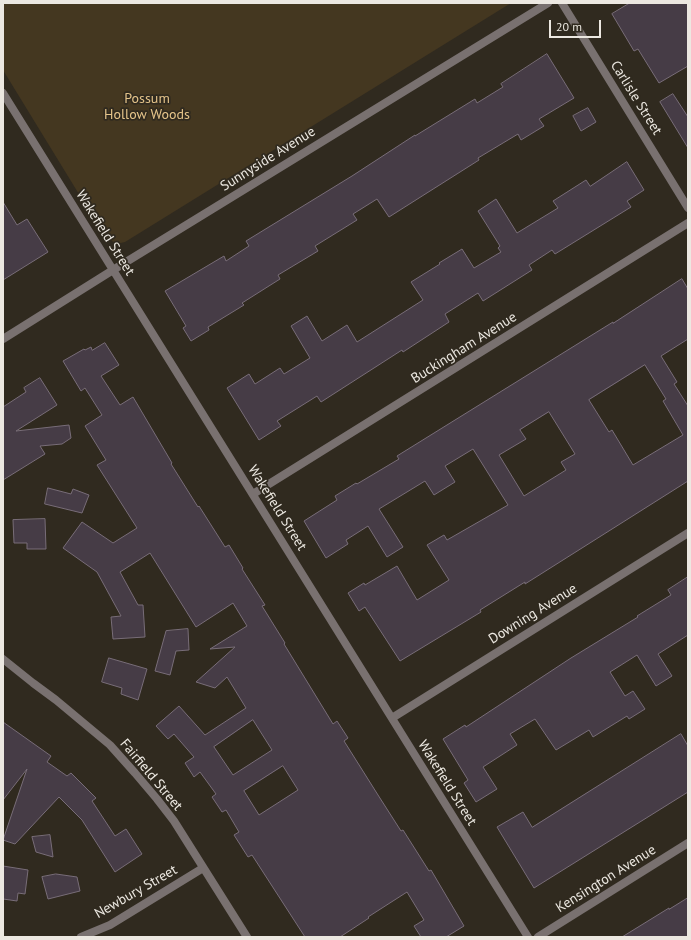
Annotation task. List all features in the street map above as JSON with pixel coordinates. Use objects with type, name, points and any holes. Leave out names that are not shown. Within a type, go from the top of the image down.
[{"type":"street","name":"Sunnyside Avenue","points":[[3,339],[548,3]]},
{"type":"street","name":"Carlisle Street","points":[[562,3],[688,208]]},
{"type":"street","name":"Wakefield Street","points":[[3,93],[528,937]]},
{"type":"street","name":"Buckingham Avenue","points":[[253,494],[688,223]]},
{"type":"street","name":"Downing Avenue","points":[[392,718],[688,533]]},
{"type":"street","name":"Fairfield Street","points":[[3,659],[56,700],[110,745],[174,821],[247,937]]},
{"type":"street","name":"Kensington Avenue","points":[[538,937],[688,843]]},
{"type":"street","name":"Newbury Street","points":[[81,937],[110,925],[203,868]]},
{"type":"green space","name":"Possum Hollow Woods","points":[[3,3],[511,3],[125,242],[116,244],[104,235],[3,70]]},
{"type":"building","points":[[630,3],[688,3],[688,66],[659,83],[638,49],[634,51],[612,14]]},
{"type":"building","points":[[547,54],[574,98],[539,119],[544,126],[521,140],[518,134],[478,158],[479,160],[389,217],[377,199],[353,214],[357,220],[315,246],[318,251],[278,275],[280,279],[242,303],[244,305],[208,327],[209,330],[191,341],[183,328],[186,326],[165,291],[224,256],[226,261],[249,246],[246,241],[475,99],[477,103],[503,87],[501,84]]},
{"type":"building","points":[[673,94],[688,117],[688,148],[660,102]]},
{"type":"building","points":[[588,108],[596,122],[581,131],[573,116]]},
{"type":"building","points":[[627,162],[644,190],[627,201],[631,207],[555,254],[552,250],[529,265],[532,270],[483,301],[478,293],[445,314],[449,322],[321,402],[317,396],[277,421],[281,426],[259,440],[227,388],[249,374],[255,384],[280,368],[284,374],[310,358],[291,326],[307,316],[322,341],[347,325],[357,342],[423,300],[411,282],[440,264],[439,263],[462,249],[474,268],[501,252],[498,248],[500,246],[478,211],[496,199],[517,233],[558,208],[553,201],[586,180],[590,186]]},
{"type":"building","points":[[3,202],[17,225],[27,219],[48,252],[3,280]]},
{"type":"building","points":[[682,279],[688,289],[688,339],[661,356],[677,382],[674,384],[688,406],[688,481],[525,584],[525,582],[480,610],[481,612],[400,661],[365,607],[359,611],[348,593],[397,566],[417,600],[449,580],[427,545],[444,535],[447,540],[508,505],[473,449],[445,466],[455,482],[434,495],[425,481],[379,509],[403,547],[387,557],[368,526],[346,540],[348,544],[326,558],[304,521],[337,500],[335,496],[399,459],[397,456]],"holes":[[[645,365],[666,399],[663,401],[683,435],[633,465],[612,430],[609,432],[589,400]],[[549,412],[575,454],[561,462],[566,470],[524,496],[499,455],[526,439],[520,430]]]},
{"type":"building","points":[[105,343],[119,365],[101,376],[120,405],[133,397],[172,463],[171,464],[198,507],[199,506],[225,547],[229,545],[243,568],[242,569],[265,605],[262,606],[285,643],[284,644],[333,724],[337,721],[348,738],[344,741],[401,831],[403,830],[429,871],[431,870],[464,926],[446,937],[421,937],[414,926],[424,920],[407,892],[340,937],[305,937],[252,855],[248,857],[234,835],[239,832],[226,810],[222,812],[212,797],[216,794],[200,772],[194,777],[185,763],[194,757],[174,734],[168,739],[156,726],[179,706],[205,735],[246,708],[227,677],[215,688],[196,682],[235,647],[210,649],[247,626],[233,603],[196,627],[150,553],[120,572],[138,605],[143,605],[145,637],[113,639],[111,617],[121,616],[97,572],[63,548],[82,522],[113,543],[137,528],[97,465],[106,460],[85,426],[102,415],[85,388],[81,391],[63,361],[84,349],[85,350],[91,347],[92,350]],"holes":[[[253,720],[272,750],[233,775],[214,747]],[[283,766],[298,790],[259,815],[244,791]]]},
{"type":"building","points":[[40,378],[57,405],[16,431],[69,425],[71,438],[62,444],[40,446],[45,454],[3,480],[3,407],[26,392],[24,388]]},
{"type":"building","points":[[48,488],[71,494],[73,489],[89,495],[82,513],[45,504]]},
{"type":"building","points":[[45,519],[46,549],[27,549],[27,543],[14,543],[13,520]]},
{"type":"building","points":[[688,577],[688,635],[658,654],[672,676],[656,686],[637,655],[610,672],[625,696],[633,691],[645,709],[629,719],[627,716],[593,737],[589,730],[556,750],[535,719],[510,734],[517,745],[483,767],[497,789],[476,802],[464,783],[468,780],[443,739],[465,725],[466,727],[571,658],[638,617],[637,616],[671,595],[668,590]]},
{"type":"building","points":[[188,629],[189,650],[176,651],[170,675],[155,671],[166,631]]},
{"type":"building","points":[[109,658],[147,669],[138,700],[121,694],[122,688],[102,682]]},
{"type":"building","points":[[3,722],[51,756],[47,762],[67,776],[71,773],[96,798],[92,801],[115,836],[126,829],[142,854],[115,872],[82,820],[59,797],[15,844],[3,840],[27,769],[3,800]]},
{"type":"building","points":[[681,734],[688,746],[688,792],[534,888],[497,827],[523,812],[532,827]]},
{"type":"building","points":[[50,835],[53,857],[36,852],[32,837]]},
{"type":"building","points":[[3,866],[28,870],[25,894],[18,893],[17,901],[3,899]]},
{"type":"building","points":[[56,874],[77,877],[80,891],[48,899],[42,877]]},
{"type":"building","points":[[688,898],[688,937],[622,937],[669,908]]}]
